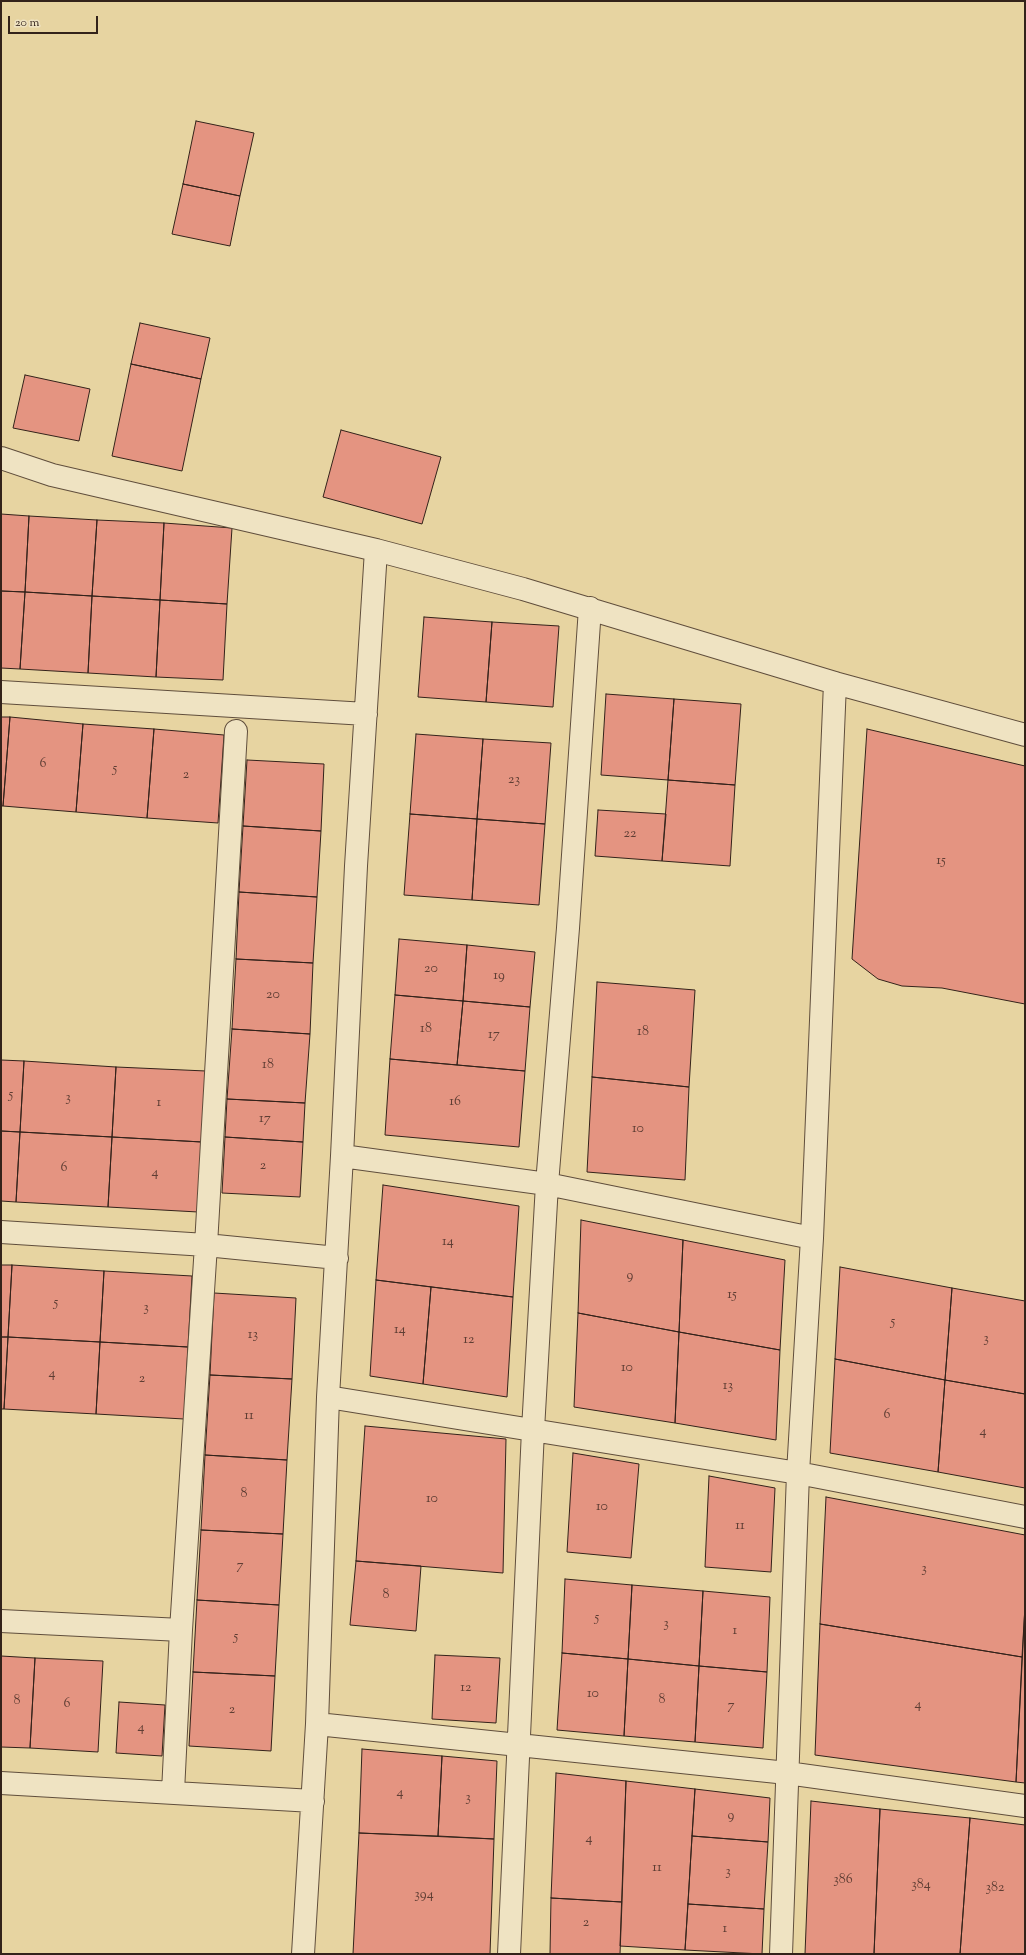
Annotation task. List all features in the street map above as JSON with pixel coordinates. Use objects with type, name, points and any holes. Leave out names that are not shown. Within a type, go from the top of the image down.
[{"type":"street","points":[[1,458],[52,474],[376,550],[590,608],[835,683],[1025,735]]},
{"type":"street","points":[[303,1954],[317,1724],[328,1397],[337,1258],[356,866],[376,550]]},
{"type":"street","points":[[509,1954],[533,1430],[547,1184],[568,928],[590,608]]},
{"type":"street","points":[[781,1954],[798,1473],[812,1238],[835,683]]},
{"type":"street","points":[[1,692],[366,714]]},
{"type":"street","points":[[173,1792],[181,1630],[206,1246],[236,731]]},
{"type":"street","points":[[342,1156],[547,1184],[812,1238]]},
{"type":"street","points":[[1,1232],[206,1246],[337,1258]]},
{"type":"street","points":[[328,1397],[798,1473],[1025,1518]]},
{"type":"street","points":[[1,1621],[181,1630]]},
{"type":"street","points":[[317,1724],[787,1773],[1025,1806]]},
{"type":"street","points":[[1,1783],[313,1801]]},
{"type":"building","points":[[196,121],[254,133],[240,196],[183,184]]},
{"type":"building","points":[[183,184],[240,196],[230,246],[172,234]]},
{"type":"building","points":[[140,323],[210,338],[201,379],[131,364]]},
{"type":"building","points":[[131,364],[201,379],[182,471],[112,456]]},
{"type":"building","points":[[25,375],[90,389],[79,441],[13,428]]},
{"type":"building","points":[[341,430],[441,457],[422,524],[323,497]]},
{"type":"building","points":[[1,514],[29,516],[25,592],[1,591]]},
{"type":"building","points":[[29,516],[97,520],[92,596],[25,592]]},
{"type":"building","points":[[97,520],[164,523],[160,600],[92,596]]},
{"type":"building","points":[[164,523],[232,528],[227,604],[160,600]]},
{"type":"building","points":[[1,591],[25,592],[20,669],[1,668]]},
{"type":"building","points":[[25,592],[92,596],[88,673],[20,669]]},
{"type":"building","points":[[92,596],[160,600],[156,677],[88,673]]},
{"type":"building","points":[[160,600],[227,604],[223,680],[156,677]]},
{"type":"building","points":[[424,617],[492,622],[486,702],[418,697]]},
{"type":"building","points":[[492,622],[559,626],[553,707],[486,702]]},
{"type":"building","points":[[606,694],[674,699],[668,780],[601,775]]},
{"type":"building","points":[[674,699],[741,704],[735,785],[668,780]]},
{"type":"building","points":[[1,717],[10,717],[3,806],[1,806]]},
{"type":"building","points":[[10,717],[83,724],[76,812],[3,806]]},
{"type":"building","points":[[83,724],[154,729],[147,818],[76,812]]},
{"type":"building","points":[[154,729],[224,735],[218,823],[147,818]]},
{"type":"building","points":[[867,729],[1025,766],[1025,1004],[942,988],[902,986],[878,979],[852,959]]},
{"type":"building","points":[[416,734],[483,739],[477,819],[410,814]]},
{"type":"building","points":[[483,739],[551,743],[545,824],[477,819]]},
{"type":"building","points":[[247,760],[324,764],[321,831],[243,826]]},
{"type":"building","points":[[668,780],[735,785],[730,866],[662,861]]},
{"type":"building","points":[[598,810],[666,814],[662,861],[595,856]]},
{"type":"building","points":[[410,814],[477,819],[472,900],[404,895]]},
{"type":"building","points":[[477,819],[545,824],[539,905],[472,900]]},
{"type":"building","points":[[243,826],[321,831],[317,897],[239,892]]},
{"type":"building","points":[[239,892],[317,897],[313,963],[236,959]]},
{"type":"building","points":[[399,939],[467,945],[463,1001],[395,995]]},
{"type":"building","points":[[467,945],[535,952],[530,1007],[463,1001]]},
{"type":"building","points":[[236,959],[313,963],[310,1034],[232,1029]]},
{"type":"building","points":[[597,982],[695,990],[689,1087],[592,1077]]},
{"type":"building","points":[[395,995],[463,1001],[457,1065],[390,1059]]},
{"type":"building","points":[[463,1001],[530,1007],[525,1071],[457,1065]]},
{"type":"building","points":[[232,1029],[310,1034],[305,1103],[227,1099]]},
{"type":"building","points":[[390,1059],[525,1071],[519,1147],[385,1135]]},
{"type":"building","points":[[1,1060],[24,1061],[20,1132],[1,1131]]},
{"type":"building","points":[[24,1061],[116,1067],[112,1137],[20,1132]]},
{"type":"building","points":[[116,1067],[206,1071],[202,1142],[112,1137]]},
{"type":"building","points":[[592,1077],[689,1087],[685,1180],[587,1172]]},
{"type":"building","points":[[227,1099],[305,1103],[303,1142],[225,1137]]},
{"type":"building","points":[[1,1131],[20,1132],[16,1202],[1,1201]]},
{"type":"building","points":[[20,1132],[112,1137],[108,1207],[16,1202]]},
{"type":"building","points":[[112,1137],[202,1142],[198,1212],[108,1207]]},
{"type":"building","points":[[225,1137],[303,1142],[300,1197],[222,1193]]},
{"type":"building","points":[[383,1185],[519,1206],[513,1297],[376,1280]]},
{"type":"building","points":[[581,1220],[683,1240],[679,1332],[578,1313]]},
{"type":"building","points":[[683,1240],[785,1260],[780,1350],[679,1332]]},
{"type":"building","points":[[1,1265],[12,1265],[8,1337],[1,1337]]},
{"type":"building","points":[[12,1265],[104,1271],[100,1342],[8,1337]]},
{"type":"building","points":[[840,1267],[952,1288],[945,1380],[835,1359]]},
{"type":"building","points":[[104,1271],[192,1276],[188,1347],[100,1342]]},
{"type":"building","points":[[376,1280],[431,1287],[423,1384],[370,1376]]},
{"type":"building","points":[[431,1287],[513,1297],[507,1397],[423,1384]]},
{"type":"building","points":[[952,1288],[1025,1301],[1025,1394],[945,1380]]},
{"type":"building","points":[[214,1293],[296,1298],[292,1379],[210,1375]]},
{"type":"building","points":[[578,1313],[679,1332],[675,1423],[574,1407]]},
{"type":"building","points":[[679,1332],[780,1350],[776,1440],[675,1423]]},
{"type":"building","points":[[1,1337],[8,1337],[4,1409],[1,1409]]},
{"type":"building","points":[[8,1337],[100,1342],[96,1414],[4,1409]]},
{"type":"building","points":[[100,1342],[188,1347],[184,1419],[96,1414]]},
{"type":"building","points":[[835,1359],[945,1380],[938,1472],[830,1453]]},
{"type":"building","points":[[210,1375],[292,1379],[287,1460],[205,1455]]},
{"type":"building","points":[[945,1380],[1025,1394],[1025,1488],[938,1472]]},
{"type":"building","points":[[365,1426],[506,1439],[503,1573],[356,1561]]},
{"type":"building","points":[[573,1453],[639,1464],[631,1558],[567,1552]]},
{"type":"building","points":[[205,1455],[287,1460],[283,1534],[201,1530]]},
{"type":"building","points":[[709,1476],[775,1488],[771,1572],[705,1567]]},
{"type":"building","points":[[826,1497],[1025,1535],[1025,1606],[1022,1657],[820,1624]]},
{"type":"building","points":[[201,1530],[283,1534],[279,1605],[197,1600]]},
{"type":"building","points":[[356,1561],[421,1566],[416,1631],[350,1625]]},
{"type":"building","points":[[565,1579],[632,1585],[628,1659],[562,1653]]},
{"type":"building","points":[[632,1585],[703,1591],[699,1666],[628,1659]]},
{"type":"building","points":[[703,1591],[770,1597],[767,1672],[699,1666]]},
{"type":"building","points":[[197,1600],[279,1605],[275,1676],[193,1672]]},
{"type":"building","points":[[1025,1606],[1025,1783],[1016,1782]]},
{"type":"building","points":[[820,1624],[1022,1657],[1016,1782],[815,1755]]},
{"type":"building","points":[[562,1653],[628,1659],[624,1736],[557,1730]]},
{"type":"building","points":[[435,1655],[500,1658],[496,1723],[432,1719]]},
{"type":"building","points":[[1,1656],[35,1658],[30,1748],[1,1747]]},
{"type":"building","points":[[35,1658],[103,1661],[98,1752],[30,1748]]},
{"type":"building","points":[[628,1659],[699,1666],[695,1742],[624,1736]]},
{"type":"building","points":[[699,1666],[767,1672],[763,1748],[695,1742]]},
{"type":"building","points":[[193,1672],[275,1676],[271,1751],[189,1746]]},
{"type":"building","points":[[119,1702],[165,1705],[162,1756],[116,1753]]},
{"type":"building","points":[[362,1749],[442,1756],[438,1836],[359,1833]]},
{"type":"building","points":[[442,1756],[497,1761],[494,1839],[438,1836]]},
{"type":"building","points":[[556,1773],[626,1781],[622,1902],[551,1898]]},
{"type":"building","points":[[626,1781],[695,1789],[685,1950],[620,1946]]},
{"type":"building","points":[[695,1789],[770,1798],[768,1842],[692,1836]]},
{"type":"building","points":[[811,1801],[880,1809],[874,1954],[805,1954]]},
{"type":"building","points":[[880,1809],[970,1818],[960,1954],[874,1954]]},
{"type":"building","points":[[970,1818],[1025,1825],[1025,1954],[960,1954]]},
{"type":"building","points":[[359,1833],[494,1839],[490,1954],[353,1954]]},
{"type":"building","points":[[692,1836],[768,1842],[764,1909],[688,1904]]},
{"type":"building","points":[[551,1898],[622,1902],[620,1954],[550,1954]]},
{"type":"building","points":[[688,1904],[764,1909],[762,1954],[685,1950]]}]
